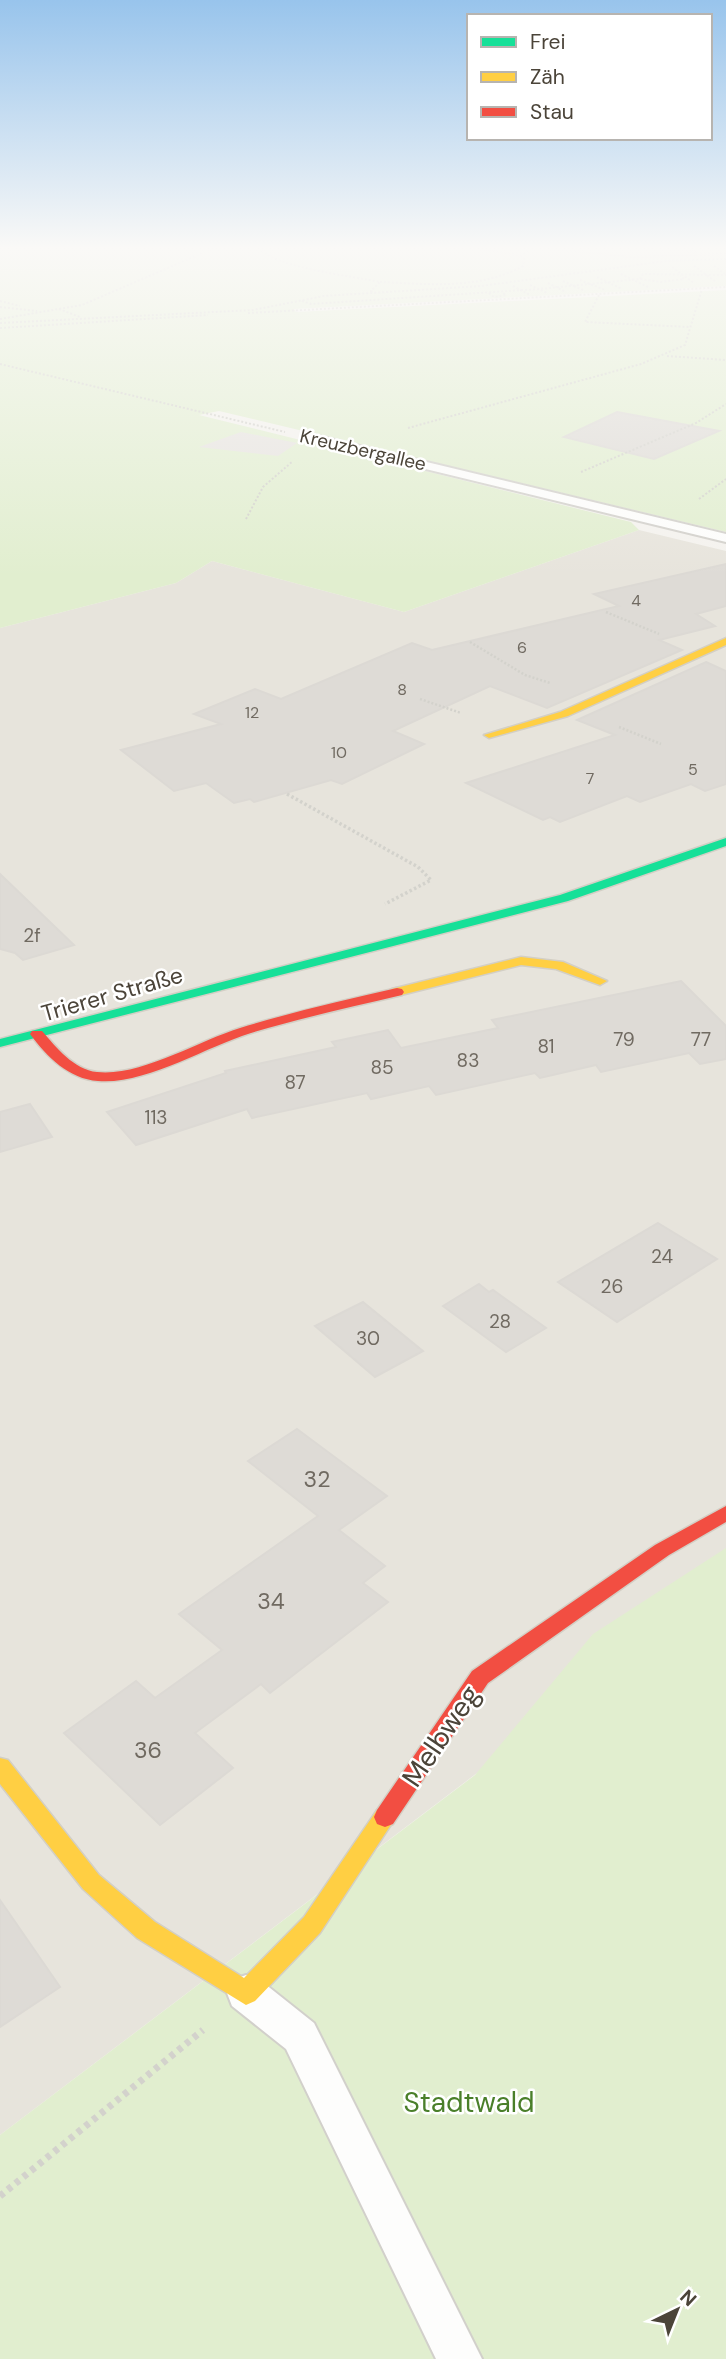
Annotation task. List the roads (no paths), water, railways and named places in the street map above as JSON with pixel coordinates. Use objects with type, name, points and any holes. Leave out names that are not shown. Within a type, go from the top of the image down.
[{"type":"street","points":[[489,735],[564,714],[726,642]]},
{"type":"street","name":"Trierer Straße","points":[[600,981],[548,963],[521,961],[302,1015],[225,1037],[157,1064],[107,1077],[75,1071],[57,1058],[37,1034],[565,898],[726,842]]},
{"type":"street","points":[[0,1043],[37,1034]]},
{"type":"street","name":"Melbweg","points":[[246,1993],[312,1925],[480,1677],[662,1550],[726,1513]]},
{"type":"street","points":[[0,1767],[91,1882],[146,1930],[246,1993]]},
{"type":"lane","name":"Kreuzbergallee","points":[[310,438],[726,538]]},
{"type":"lane","points":[[246,1993],[300,2036],[460,2359]]},
{"type":"park label","name":"Stadtwald","points":[[469,2102]]}]
